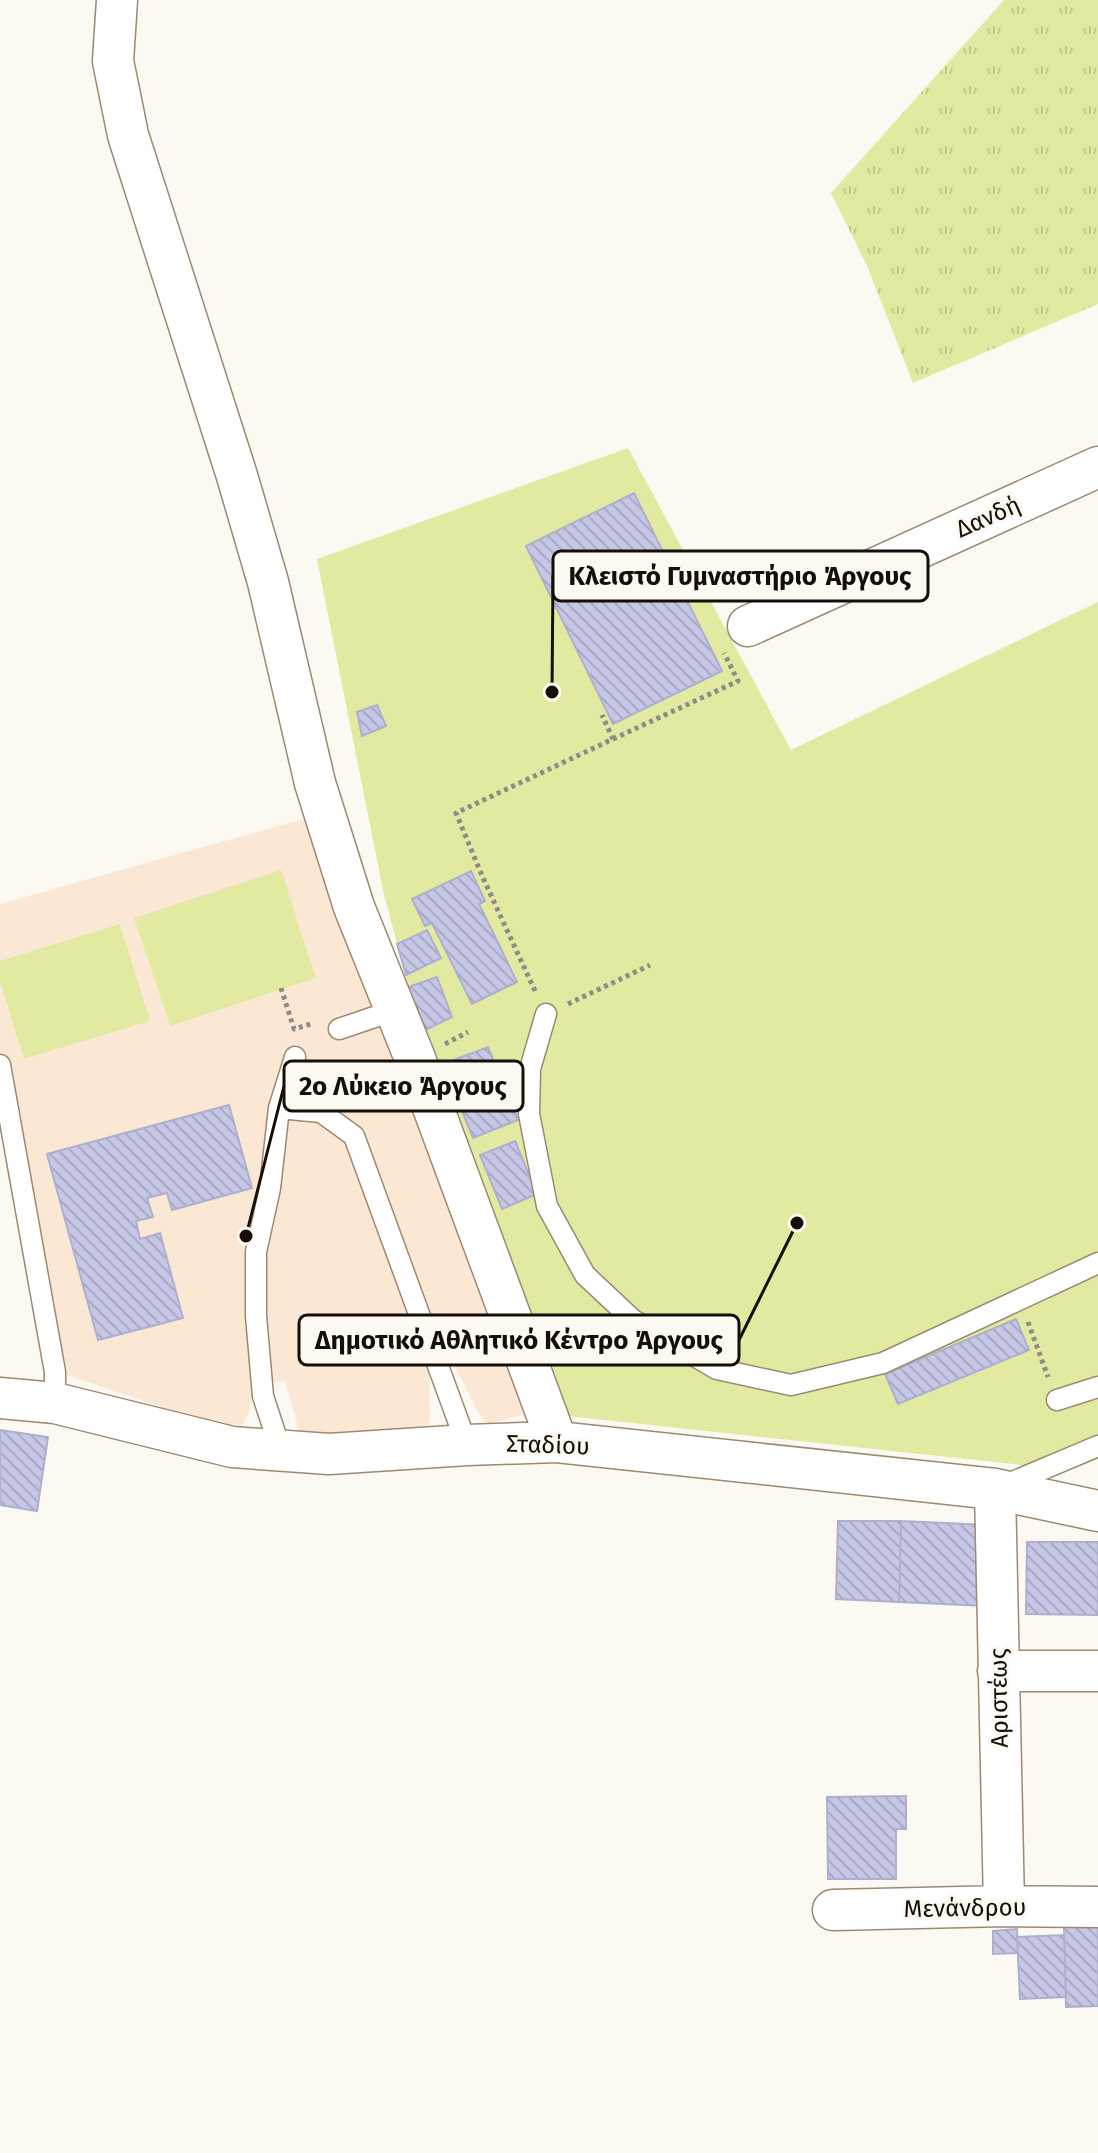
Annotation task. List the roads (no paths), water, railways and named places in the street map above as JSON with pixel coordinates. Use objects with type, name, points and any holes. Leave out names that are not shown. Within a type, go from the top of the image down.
[{"type":"street","points":[[117,0],[113,61],[128,135],[268,582],[315,783],[354,907],[420,1071],[557,1442]]},
{"type":"street","name":"Δανδή","points":[[748,626],[1098,467]]},
{"type":"street","name":"Σταδίου","points":[[0,1398],[55,1403],[232,1447],[329,1454],[557,1442],[995,1489],[1098,1511]]},
{"type":"street","name":"Αριστέως","points":[[995,1489],[1004,1906]]},
{"type":"street","points":[[998,1671],[1098,1671]]},
{"type":"street","name":"Μενάνδρου","points":[[833,1910],[1098,1907]]},
{"type":"lane","points":[[331,1025],[395,1010]]},
{"type":"lane","points":[[546,1014],[530,1069],[529,1114],[547,1206],[585,1275],[633,1320],[717,1369],[791,1385],[883,1363],[1098,1263]]},
{"type":"lane","points":[[281,1451],[263,1396],[256,1316],[256,1252],[270,1188],[279,1108],[295,1057]]},
{"type":"lane","points":[[0,1065],[55,1372],[55,1403]]},
{"type":"lane","points":[[279,1108],[321,1112],[354,1136],[467,1445]]},
{"type":"lane","points":[[1057,1400],[1098,1387]]},
{"type":"lane","points":[[995,1489],[1098,1446]]},
{"type":"place","name":"Κλειστό Γυμναστήριο Άργους","points":[[552,692]]},
{"type":"place","name":"Δημοτικό Αθλητικό Κέντρο Άργους","points":[[797,1223]]},
{"type":"place","name":"2ο Λύκειο Άργους","points":[[246,1236]]}]
